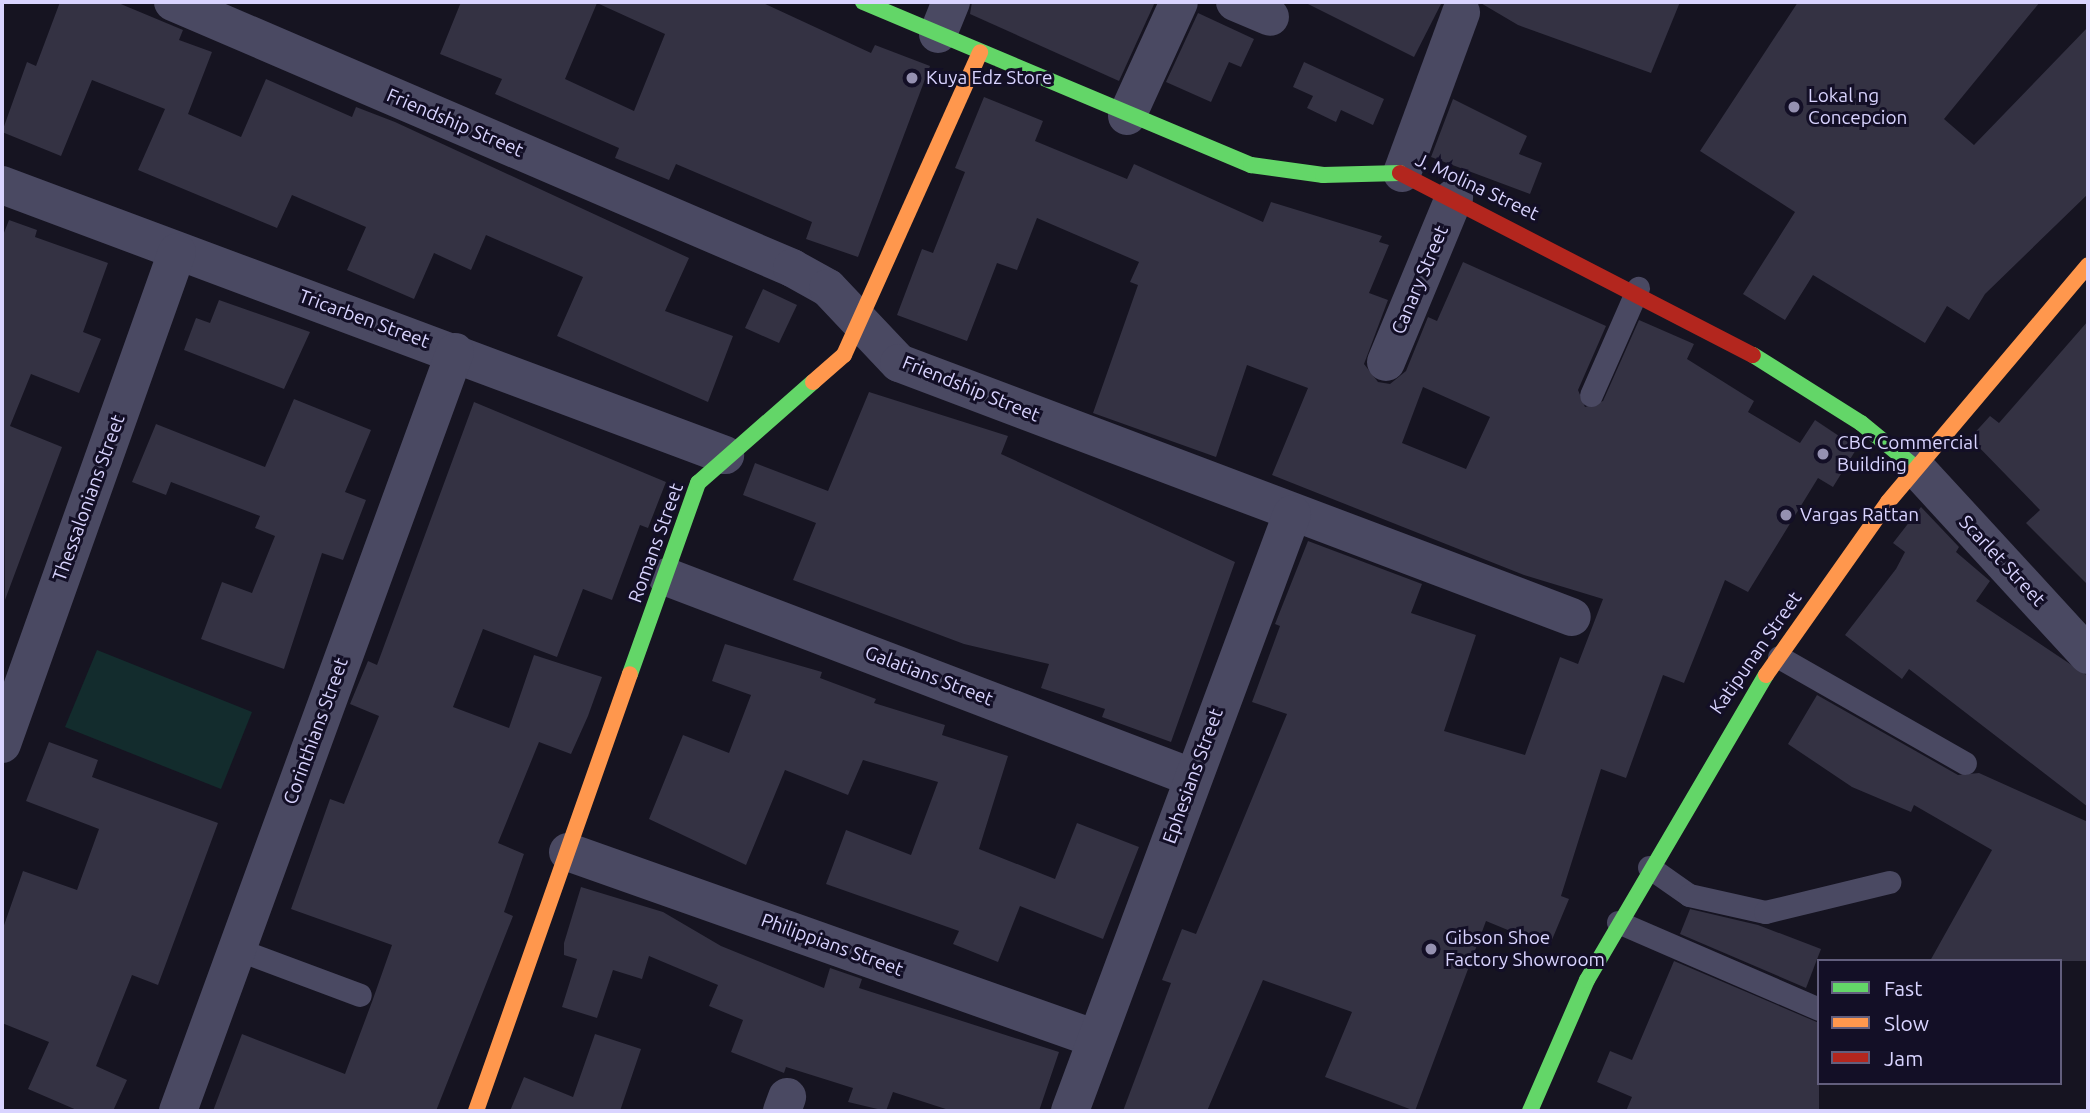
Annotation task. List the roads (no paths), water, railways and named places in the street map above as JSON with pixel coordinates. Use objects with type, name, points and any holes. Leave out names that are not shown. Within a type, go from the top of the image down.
[{"type":"street","name":"Friendship Street","points":[[173,2],[792,268],[828,288],[899,363],[1292,514],[1572,617]]},
{"type":"street","name":"J. Molina Street","points":[[863,2],[945,18],[980,52],[1128,116],[1251,165],[1323,175],[1402,173],[1638,288],[1861,423],[1916,468]]},
{"type":"street","points":[[1128,116],[1180,2]]},
{"type":"street","points":[[1236,2],[1270,17]]},
{"type":"street","points":[[1402,173],[1461,13]]},
{"type":"street","name":"Romans Street","points":[[476,1111],[698,484],[725,455],[826,373],[862,324],[980,52]]},
{"type":"street","name":"Tricarben Street","points":[[2,185],[725,455]]},
{"type":"street","name":"Canary Street","points":[[1386,362],[1454,198]]},
{"type":"street","name":"Thessalonians Street","points":[[2,744],[177,252]]},
{"type":"street","name":"Katipunan Street","points":[[1530,1111],[1618,922],[1734,720],[1916,468],[2088,265]]},
{"type":"street","name":"Corinthians Street","points":[[178,1111],[455,352]]},
{"type":"street","name":"Scarlet Street","points":[[1916,468],[2088,655]]},
{"type":"street","name":"Ephesians Street","points":[[1070,1111],[1191,777],[1292,514]]},
{"type":"street","name":"Galatians Street","points":[[667,577],[1191,777]]},
{"type":"street","name":"Philippians Street","points":[[568,852],[1096,1039]]},
{"type":"lane","points":[[1591,395],[1638,288]]},
{"type":"lane","points":[[1779,657],[1965,763]]},
{"type":"lane","points":[[1649,867],[1689,895],[1765,912],[1889,882]]},
{"type":"lane","points":[[1618,922],[1817,1008]]},
{"type":"lane","points":[[237,949],[360,995]]},
{"type":"place","name":"Kuya Edz Store","points":[[912,78]]},
{"type":"place","name":"Lokal ng Concepcion","points":[[1794,107]]},
{"type":"place","name":"CBC Commercial Building","points":[[1823,454]]},
{"type":"place","name":"Vargas Rattan","points":[[1786,515]]},
{"type":"place","name":"Gibson Shoe Factory Showroom","points":[[1431,949]]}]
